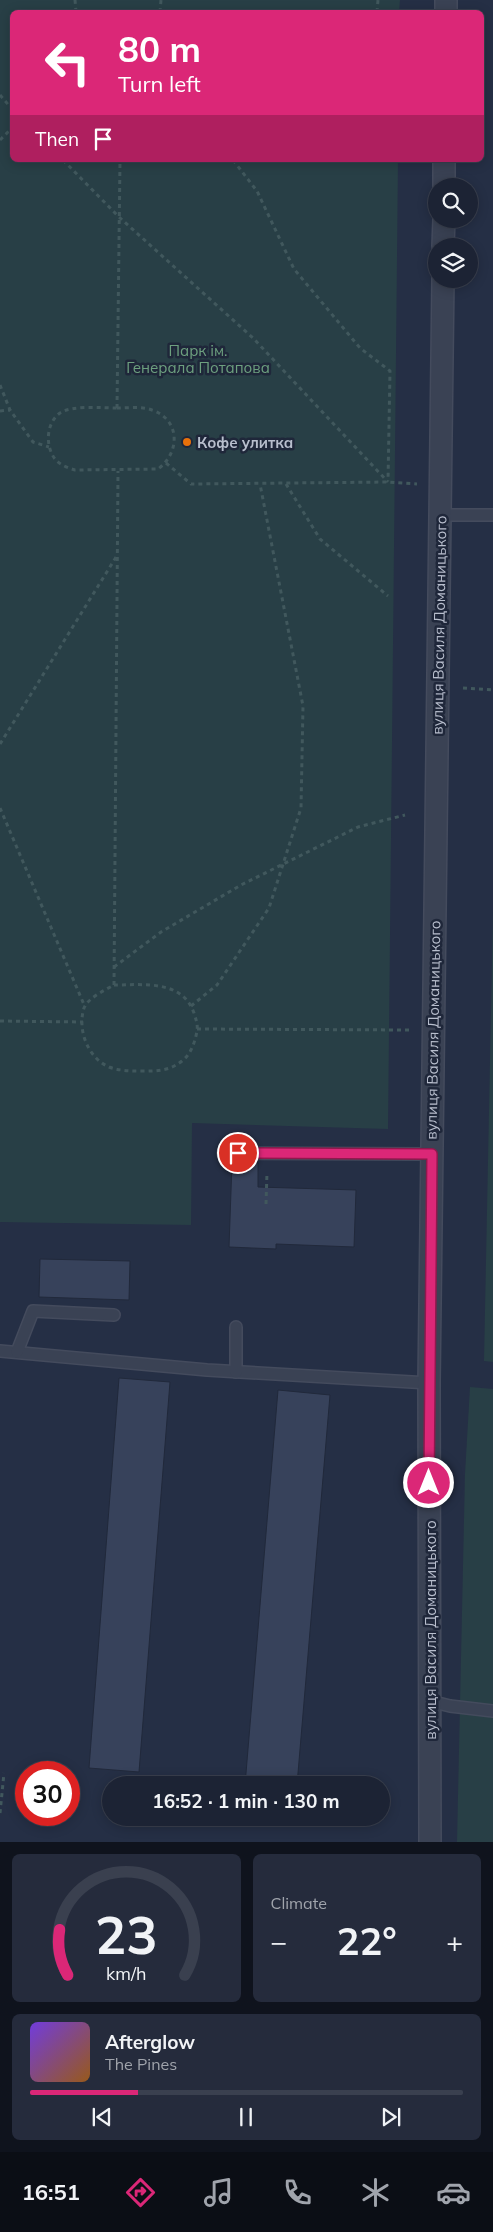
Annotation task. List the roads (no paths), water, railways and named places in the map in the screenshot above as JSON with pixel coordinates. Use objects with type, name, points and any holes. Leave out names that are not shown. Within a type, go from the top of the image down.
[{"type":"street","points":[[444,162],[444,178]]},
{"type":"street","name":"вулиця Василя Доманицького","points":[[430,1842],[429,1383],[443,288]]},
{"type":"lane","points":[[440,515],[493,515]]},
{"type":"lane","points":[[223,1153],[432,1154]]},
{"type":"lane","points":[[17,1352],[33,1311],[114,1315]]},
{"type":"lane","points":[[236,1327],[236,1372]]},
{"type":"lane","points":[[0,1351],[236,1372],[429,1383]]},
{"type":"lane","points":[[430,1701],[450,1706],[493,1711]]},
{"type":"place","name":"Кофе улитка","points":[[187,442]]},
{"type":"park label","name":"Парк ім. Генерала Потапова","points":[[198,358]]}]
